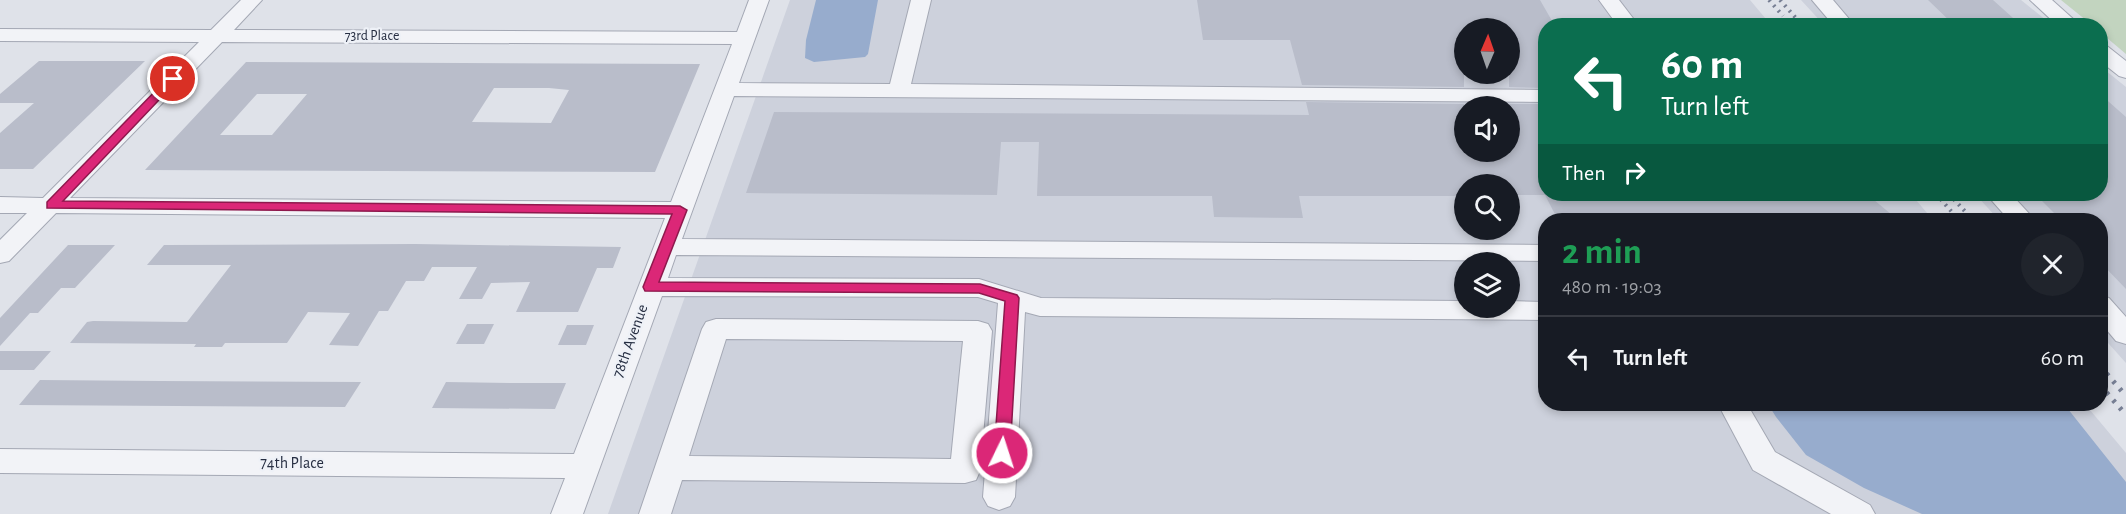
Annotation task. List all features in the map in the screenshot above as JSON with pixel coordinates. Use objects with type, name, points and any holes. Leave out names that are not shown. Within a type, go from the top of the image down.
[{"type":"street","points":[[0,255],[252,0]]},
{"type":"street","name":"78th Avenue","points":[[567,514],[759,0]]},
{"type":"street","points":[[899,90],[921,0]]},
{"type":"street","points":[[1609,0],[1623,18]]},
{"type":"street","points":[[1822,0],[1838,18]]},
{"type":"street","points":[[2040,0],[2061,18]]},
{"type":"street","name":"73rd Place","points":[[0,35],[744,38]]},
{"type":"street","points":[[2108,57],[2126,72]]},
{"type":"street","points":[[725,89],[1538,96]]},
{"type":"street","points":[[2005,201],[2016,213]]},
{"type":"street","points":[[0,205],[680,210]]},
{"type":"street","points":[[665,247],[1538,253]]},
{"type":"street","points":[[650,287],[980,288],[1040,307],[1538,311]]},
{"type":"street","points":[[999,497],[1012,298]]},
{"type":"street","points":[[2108,314],[2126,334]]},
{"type":"street","points":[[655,514],[670,468],[716,329],[978,331],[965,471],[670,468]]},
{"type":"street","points":[[1737,411],[1764,461],[1859,514]]},
{"type":"street","name":"74th Place","points":[[0,461],[585,466]]},
{"type":"shaded area","points":[[790,0],[1750,0],[1765,18],[1538,18],[1538,201],[1917,201],[1927,213],[1538,213],[1538,411],[2091,411],[2126,453],[2126,514],[608,514]]},
{"type":"shaded area","points":[[1801,0],[2021,0],[2043,18],[1818,18]]},
{"type":"shaded area","points":[[2108,72],[2126,87],[2126,363],[2108,343],[2108,213],[1993,213],[1981,201],[2108,201]]},
{"type":"green space","points":[[2061,0],[2126,0],[2126,54],[2108,39],[2108,18],[2083,18]]},
{"type":"water","points":[[816,0],[878,0],[868,54],[865,57],[814,62],[805,58],[806,40]]},
{"type":"water","points":[[1772,411],[2070,411],[2126,482],[2126,514],[1922,514],[1864,488],[1806,455]]},
{"type":"building","points":[[1197,0],[1540,0],[1550,18],[1538,18],[1538,88],[1509,87],[1509,84],[1520,84],[1520,18],[1454,18],[1454,84],[1464,84],[1464,87],[1302,85],[1290,40],[1203,40]]},
{"type":"building","points":[[1928,0],[1993,0],[2013,18],[1947,18]]},
{"type":"building","points":[[39,61],[145,61],[33,169],[0,169],[0,133],[34,103],[0,103],[0,94]]},
{"type":"building","points":[[246,62],[700,64],[655,172],[145,170]],"holes":[[[494,88],[549,88],[569,90],[551,123],[472,122]],[[257,94],[307,94],[272,135],[220,135]]]},
{"type":"building","points":[[2108,101],[2126,117],[2126,289],[2108,270],[2108,213],[2054,213],[2042,201],[2108,201]]},
{"type":"building","points":[[1306,102],[1454,104],[1454,162],[1520,162],[1520,104],[1538,104],[1538,195],[1520,195],[1520,174],[1454,174],[1454,196],[1299,196],[1303,218],[1214,217],[1212,196],[1037,196],[1039,142],[1001,142],[997,195],[746,193],[774,112],[1309,115]]},
{"type":"building","points":[[1548,201],[1875,201],[1890,213],[1554,213]]},
{"type":"building","points":[[415,244],[621,247],[613,268],[597,268],[578,312],[516,312],[530,282],[491,283],[482,299],[459,299],[477,267],[432,267],[424,281],[406,281],[388,311],[379,311],[358,346],[329,345],[350,313],[308,312],[287,343],[225,343],[222,347],[194,347],[196,344],[70,343],[87,322],[187,322],[231,265],[147,265],[164,245]]},
{"type":"building","points":[[68,245],[115,245],[75,288],[61,288],[38,313],[30,313],[0,346],[0,318]]},
{"type":"building","points":[[467,324],[494,324],[484,344],[456,344]]},
{"type":"building","points":[[567,325],[594,325],[586,345],[558,345]]},
{"type":"building","points":[[0,351],[51,351],[34,370],[0,370]]},
{"type":"building","points":[[40,380],[361,382],[345,407],[19,405]]},
{"type":"building","points":[[446,382],[566,383],[555,409],[432,408]]},
{"type":"railway","points":[[1769,0],[1783,16]]},
{"type":"railway","points":[[1780,0],[1796,18]]},
{"type":"railway","points":[[1942,201],[1953,213]]},
{"type":"railway","points":[[1955,201],[1967,213]]},
{"type":"railway","points":[[2108,375],[2126,396]]},
{"type":"railway","points":[[2108,394],[2126,415]]},
{"type":"route","points":[[173,79],[51,205],[680,210],[650,287],[980,288],[1012,298],[1002,453]]}]
